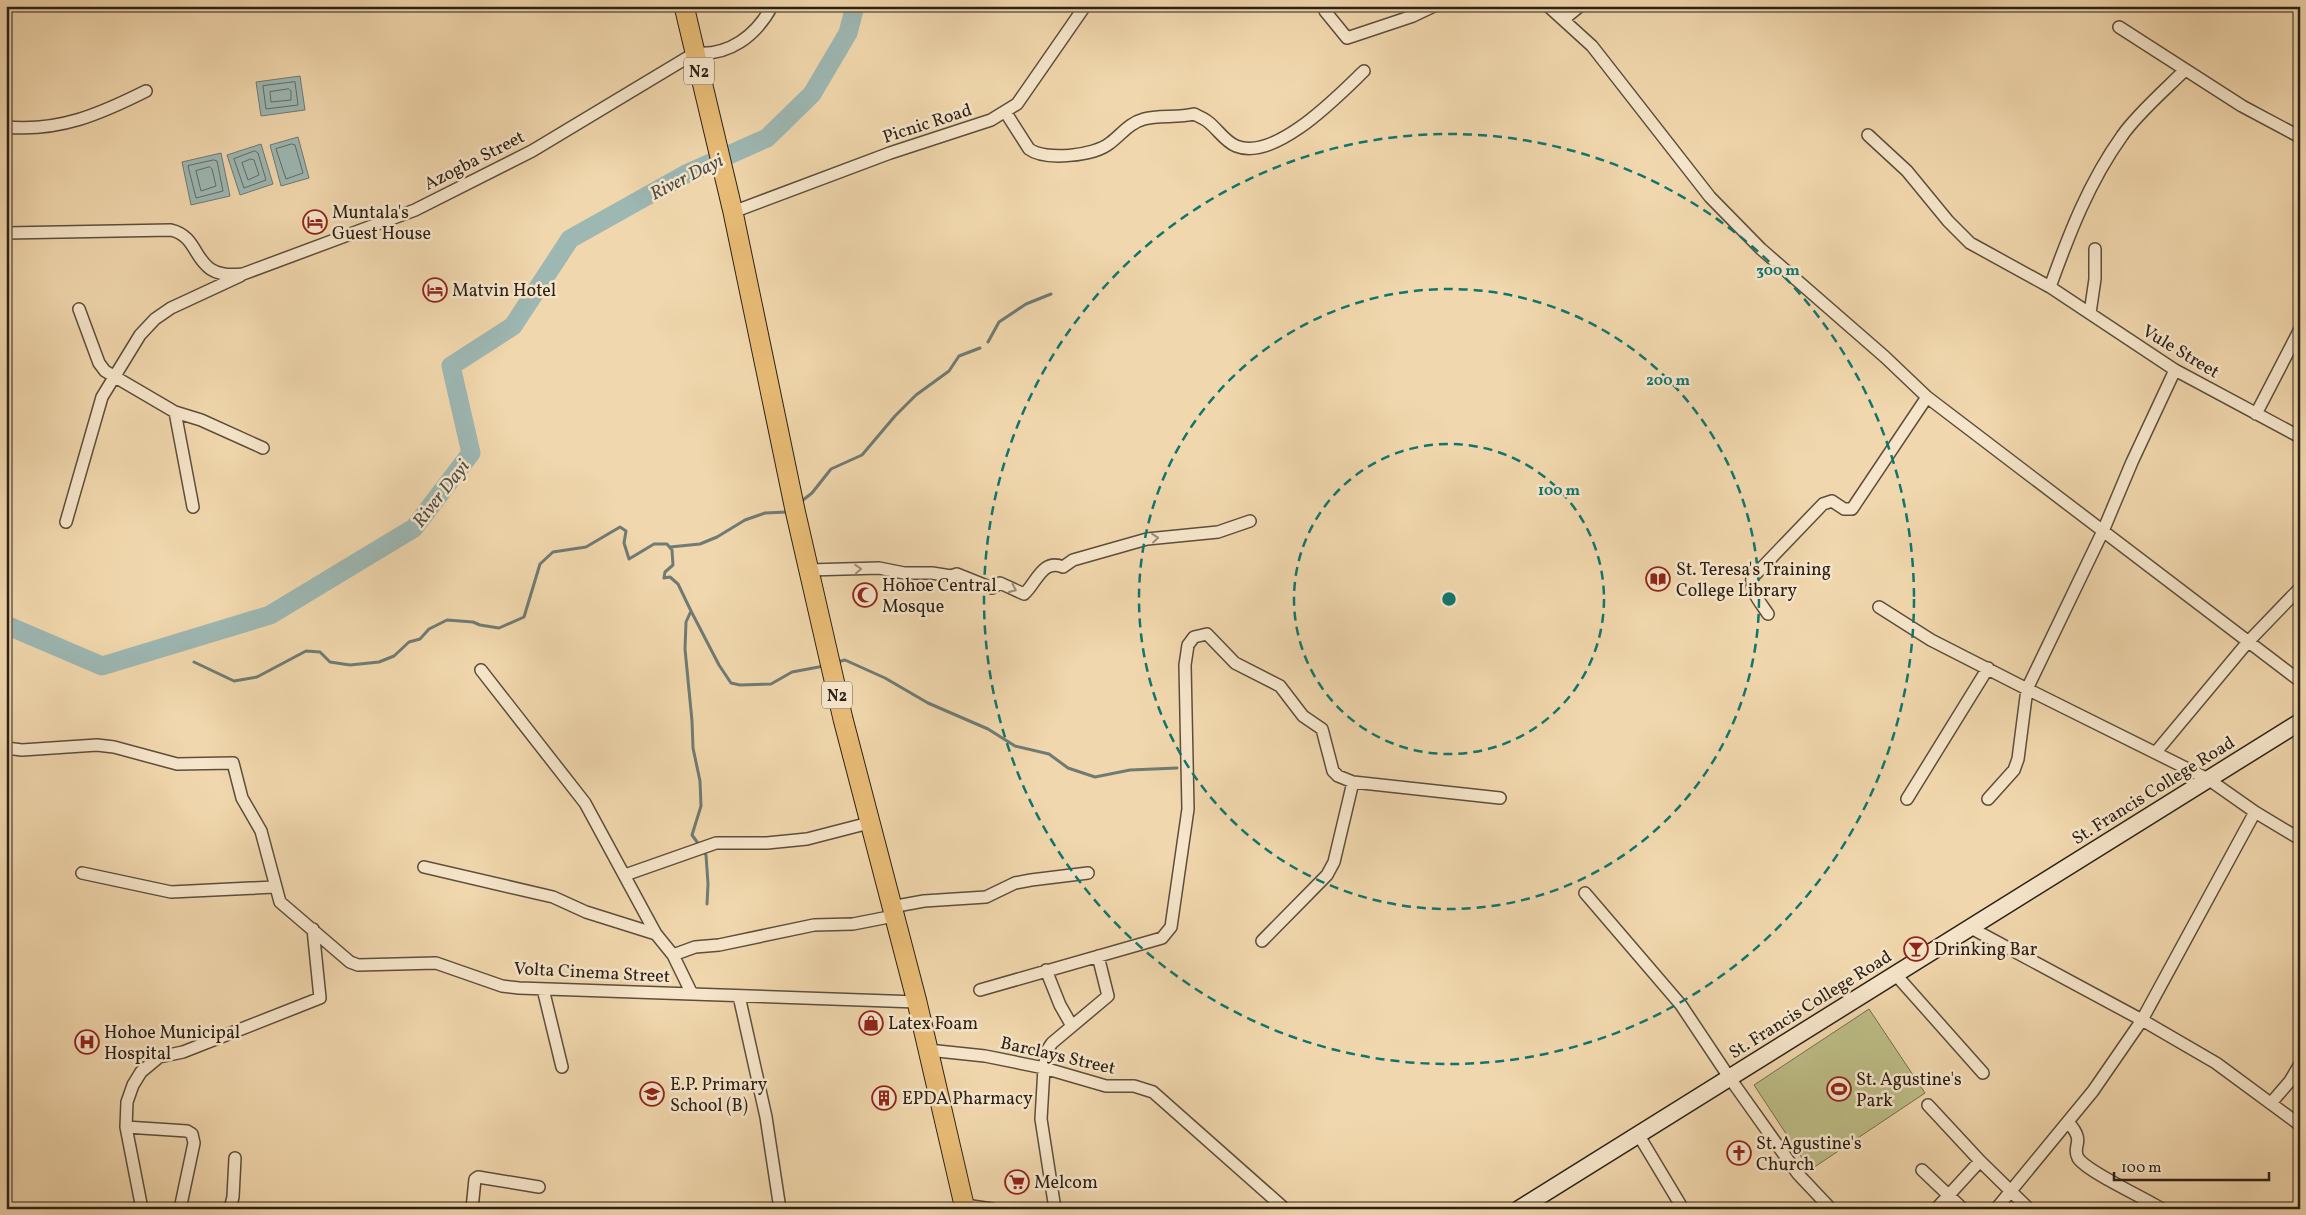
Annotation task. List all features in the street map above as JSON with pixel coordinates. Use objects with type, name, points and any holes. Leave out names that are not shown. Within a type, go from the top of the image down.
[{"type":"highway","name":"N2","points":[[684,6],[733,212],[809,570],[843,719],[917,1002],[965,1207]]},
{"type":"main road","name":"St. Francis College Road","points":[[1519,1209],[2300,722]]},
{"type":"street","points":[[695,53],[709,54],[729,48],[757,29],[772,6]]},
{"type":"street","name":"Picnic Road","points":[[733,212],[890,153],[992,120],[1006,112],[1017,104],[1086,6]]},
{"type":"street","points":[[1325,11],[1348,38],[1413,16],[1434,6]]},
{"type":"street","points":[[1548,6],[1592,46],[1710,197],[1761,249],[1928,397],[2300,682]]},
{"type":"street","points":[[1564,19],[1580,6]]},
{"type":"street","points":[[2119,27],[2242,106],[2300,137]]},
{"type":"street","name":"Azogba Street","points":[[6,233],[172,230],[181,232],[188,239],[202,262],[213,272],[228,276],[243,274],[415,210],[532,151],[695,53]]},
{"type":"street","points":[[2050,287],[2073,223],[2094,180],[2122,134],[2185,70]]},
{"type":"street","points":[[1006,112],[1029,149],[1034,153],[1044,155],[1078,154],[1093,151],[1109,144],[1126,128],[1145,119],[1178,118],[1194,114],[1208,122],[1225,140],[1248,150],[1268,145],[1285,137],[1311,119],[1364,71]]},
{"type":"street","points":[[6,126],[52,125],[84,119],[146,91]]},
{"type":"street","name":"Vule Street","points":[[1868,135],[1907,171],[1948,221],[1970,243],[2050,287],[2175,370],[2300,437]]},
{"type":"street","points":[[2090,313],[2095,280],[2095,249]]},
{"type":"street","points":[[66,522],[102,397],[140,335],[155,319],[171,308],[243,274]]},
{"type":"street","points":[[79,309],[101,367],[114,377],[175,412],[201,420],[263,448]]},
{"type":"street","points":[[2256,414],[2300,329]]},
{"type":"street","points":[[1988,799],[2014,770],[2018,759],[2027,689],[2103,531],[2132,462],[2175,370]]},
{"type":"street","points":[[1768,614],[1751,585],[1752,578],[1823,504],[1832,501],[1844,509],[1852,509],[1928,397]]},
{"type":"street","points":[[175,412],[193,507]]},
{"type":"street","points":[[809,570],[879,568],[904,574],[957,574],[992,588],[1000,583],[1024,594],[1032,588],[1040,572],[1049,566],[1058,564],[1063,566],[1074,560],[1139,541],[1218,532],[1250,521]]},
{"type":"street","points":[[2156,752],[2247,643],[2300,588]]},
{"type":"street","points":[[1879,607],[1931,640],[2208,779],[2255,812],[2300,839]]},
{"type":"street","points":[[980,990],[1162,938],[1171,927],[1188,821],[1185,665],[1188,646],[1194,637],[1207,634],[1235,663],[1280,686],[1302,716],[1322,729],[1333,771],[1338,776],[1353,782],[1500,798]]},
{"type":"street","points":[[1907,799],[1988,668]]},
{"type":"street","points":[[482,670],[585,803],[656,934],[673,955],[692,994]]},
{"type":"street","name":"Volta Cinema Street","points":[[6,748],[49,750],[97,745],[114,747],[177,764],[233,763],[242,798],[261,831],[274,887],[283,906],[350,962],[358,965],[436,963],[502,986],[543,989],[917,1002]]},
{"type":"street","points":[[1262,941],[1327,875],[1334,862],[1353,782]]},
{"type":"street","points":[[1996,1209],[2012,1192],[2093,1091],[2142,1020],[2255,812]]},
{"type":"street","points":[[625,875],[711,844],[731,842],[767,843],[807,839],[869,823]]},
{"type":"street","points":[[424,866],[553,897],[586,912],[656,934]]},
{"type":"street","points":[[673,955],[695,947],[719,945],[814,925],[853,924],[924,901],[986,897],[1030,880],[1088,873]]},
{"type":"street","points":[[82,874],[171,892],[274,887]]},
{"type":"street","points":[[1585,893],[1681,1005],[1729,1077],[1798,1174],[1831,1209]]},
{"type":"street","points":[[1971,928],[2142,1020],[2216,1063],[2300,1125]]},
{"type":"street","points":[[142,1209],[126,1127],[127,1102],[133,1085],[150,1062],[159,1057],[183,1052],[320,998],[313,930]]},
{"type":"street","points":[[1055,1209],[1041,1119],[1044,1068],[1048,1049],[1052,1043],[1108,996],[1098,956]]},
{"type":"street","points":[[1046,970],[1060,1005],[1072,1026]]},
{"type":"street","points":[[1896,974],[1983,1073]]},
{"type":"street","points":[[543,989],[562,1067]]},
{"type":"street","points":[[739,996],[766,1117],[780,1209]]},
{"type":"street","name":"Barclays Street","points":[[928,1050],[985,1056],[1044,1068],[1106,1086],[1134,1086],[1153,1092],[1285,1209]]},
{"type":"street","points":[[2271,1103],[2290,1081],[2300,1064]]},
{"type":"street","points":[[1928,1105],[1980,1161],[2029,1209]]},
{"type":"street","points":[[2068,1122],[2077,1132],[2079,1139],[2078,1157],[2085,1164],[2162,1209]]},
{"type":"street","points":[[126,1127],[187,1131],[192,1134],[194,1143],[180,1209]]},
{"type":"street","points":[[1638,1134],[1683,1209]]},
{"type":"street","points":[[230,1209],[233,1197],[235,1158]]},
{"type":"street","points":[[1936,1209],[1980,1161]]},
{"type":"street","points":[[1922,1170],[1963,1209]]},
{"type":"street","points":[[472,1209],[475,1179],[478,1177],[539,1186]]},
{"type":"street","points":[[965,1207],[992,1209]]},
{"type":"green space","name":"St. Agustine's Park","points":[[1869,1009],[1925,1093],[1810,1170],[1754,1085]]},
{"type":"water","points":[[300,76],[305,110],[261,116],[256,82]]},
{"type":"water","points":[[298,137],[309,178],[281,186],[270,145]]},
{"type":"water","points":[[261,144],[273,184],[240,195],[227,155]]},
{"type":"water","points":[[221,153],[230,196],[191,205],[182,162]]},
{"type":"waterway","name":"River Dayi","points":[[6,625],[102,666],[270,615],[414,528],[471,453],[451,366],[513,326],[570,239],[686,174],[767,138],[812,94],[848,33],[855,6]]},
{"type":"waterway","points":[[988,342],[999,322],[1026,304],[1051,294]]},
{"type":"waterway","points":[[803,500],[812,493],[831,469],[862,455],[895,416],[916,395],[949,371],[959,356],[980,348]]},
{"type":"waterway","points":[[670,547],[700,544],[717,537],[745,520],[765,513],[787,512]]},
{"type":"waterway","points":[[194,662],[234,681],[257,677],[306,651],[320,652],[330,662],[350,665],[379,662],[394,656],[409,642],[420,639],[429,629],[447,620],[473,622],[499,628],[524,617],[540,564],[553,552],[586,547],[620,527],[626,531],[624,543],[629,559],[654,544],[667,544],[672,550],[673,565],[665,572],[664,578],[670,577],[678,584],[691,611],[686,622],[685,649],[693,748],[700,781],[701,806],[692,835],[700,846]]},
{"type":"waterway","points":[[691,611],[719,665],[731,683],[740,685],[771,684],[792,672],[824,666]]},
{"type":"waterway","points":[[837,662],[845,660],[885,678],[928,703],[988,729],[1015,746],[1049,754],[1068,768],[1095,777],[1130,770],[1177,768]]},
{"type":"waterway","points":[[703,851],[706,855],[707,904]]},
{"type":"place","name":"Muntala's Guest House","points":[[315,222]]},
{"type":"place","name":"Matvin Hotel","points":[[435,290]]},
{"type":"place","name":"St. Teresa's Training College Library","points":[[1658,579]]},
{"type":"place","name":"Hohoe Central Mosque","points":[[865,595]]},
{"type":"place","name":"Drinking Bar","points":[[1916,949]]},
{"type":"place","name":"Latex Foam","points":[[871,1023]]},
{"type":"place","name":"Hohoe Municipal Hospital","points":[[87,1042]]},
{"type":"place","name":"St. Agustine's Park","points":[[1839,1089]]},
{"type":"place","name":"E.P. Primary School (B)","points":[[652,1094]]},
{"type":"place","name":"EPDA Pharmacy","points":[[884,1098]]},
{"type":"place","name":"St. Agustine's Church","points":[[1739,1153]]},
{"type":"place","name":"Melcom","points":[[1017,1182]]}]
